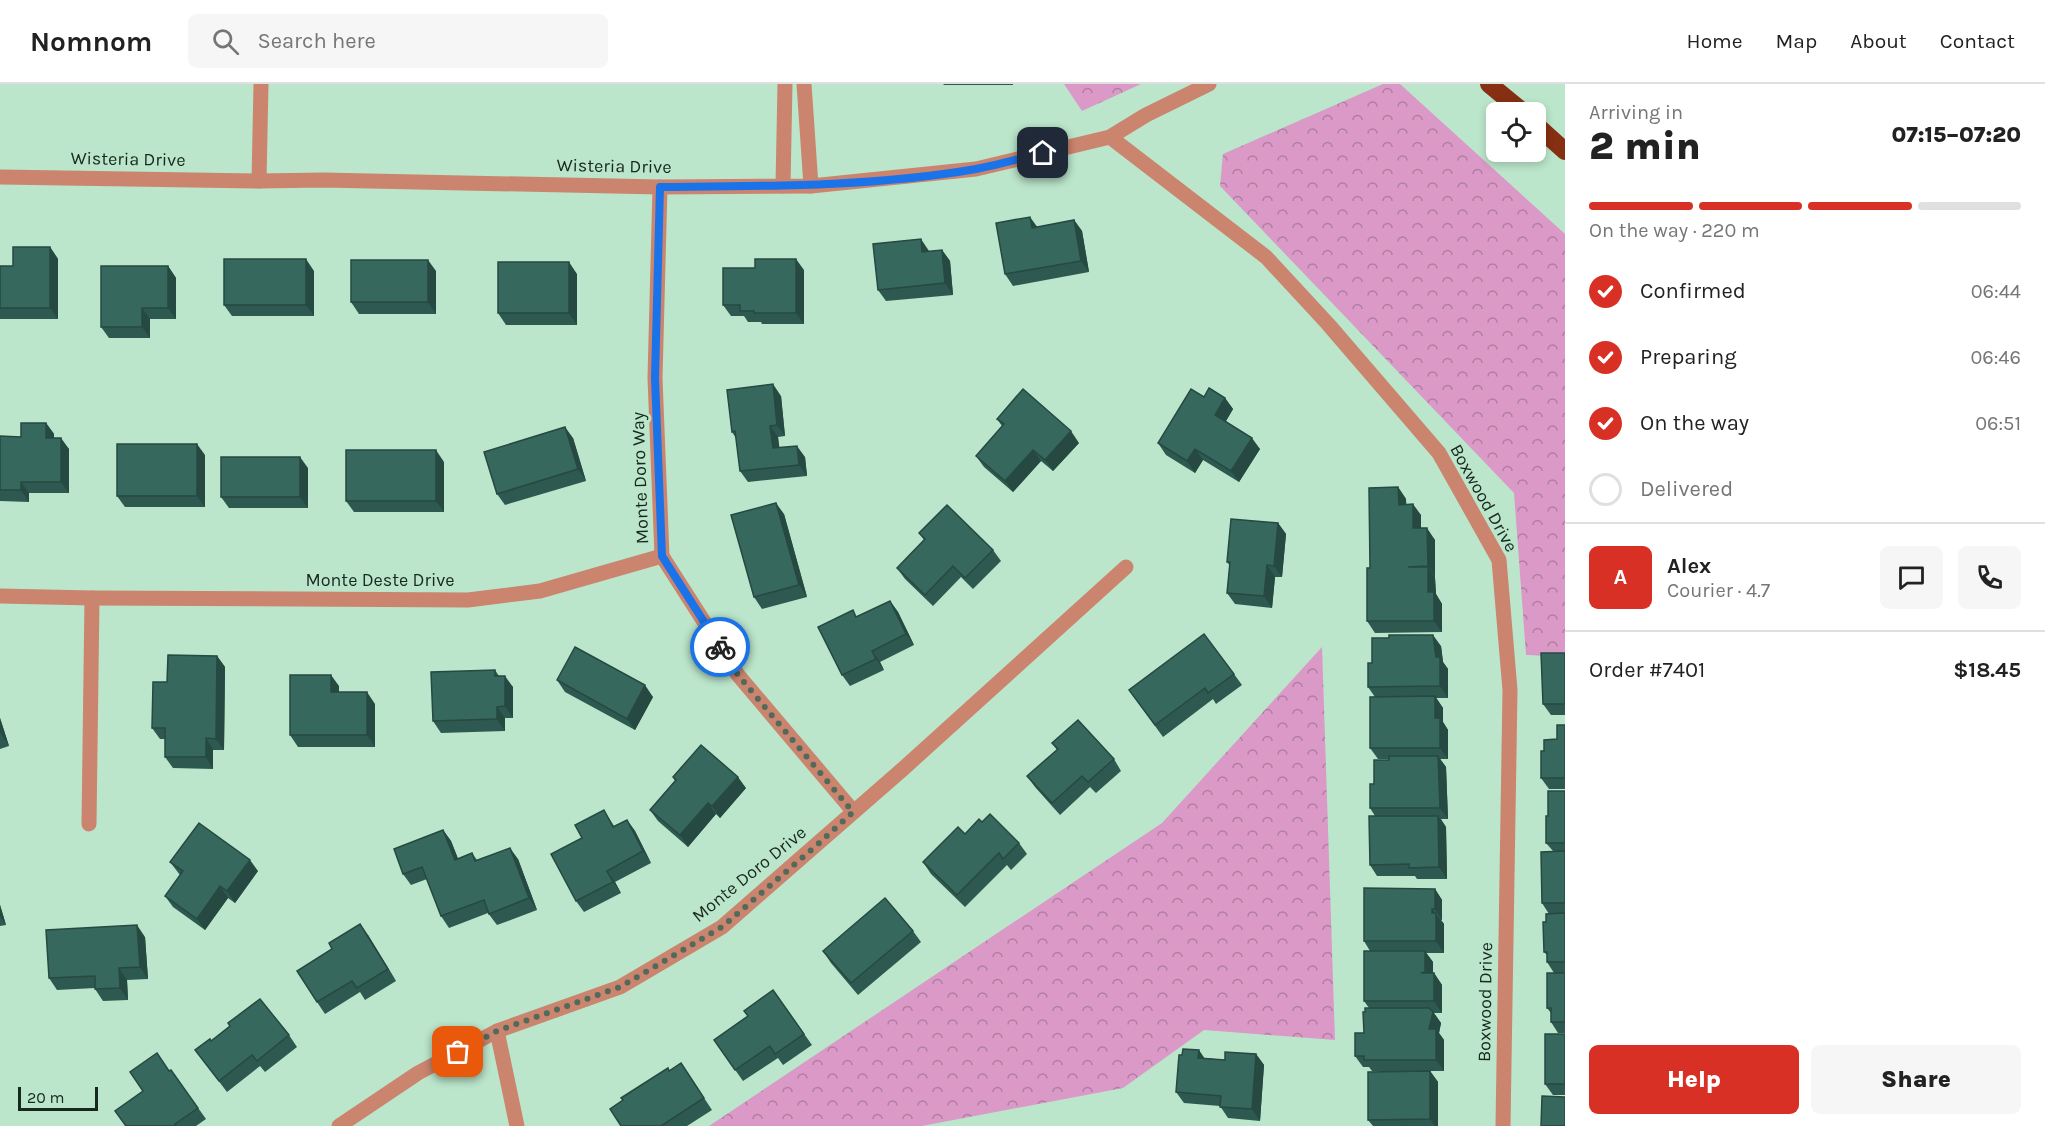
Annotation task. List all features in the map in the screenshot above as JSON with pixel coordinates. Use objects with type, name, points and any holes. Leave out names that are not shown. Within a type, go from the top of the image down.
[{"type":"highway","points":[[1489,84],[1510,102]]},
{"type":"highway","points":[[1546,133],[1565,151]]},
{"type":"street","points":[[259,181],[261,84]]},
{"type":"street","points":[[783,186],[785,84]]},
{"type":"street","points":[[804,84],[811,186]]},
{"type":"street","name":"Wisteria Drive","points":[[0,177],[323,180],[660,187],[811,186],[976,169],[1110,137],[1146,115],[1209,84]]},
{"type":"street","name":"Boxwood Drive","points":[[1110,137],[1266,257],[1328,324],[1439,453],[1499,560],[1510,690],[1503,1126]]},
{"type":"street","name":"Monte Doro Way","points":[[660,187],[655,378],[662,556],[738,675],[853,812]]},
{"type":"street","name":"Monte Deste Drive","points":[[0,596],[468,600],[540,591],[662,556]]},
{"type":"street","name":"Monte Doro Drive","points":[[339,1126],[418,1073],[497,1031],[620,987],[722,927],[904,768],[1126,567]]},
{"type":"street","points":[[89,824],[92,598]]},
{"type":"street","points":[[497,1031],[517,1126]]},
{"type":"green space","points":[[1064,84],[1141,84],[1082,111]]},
{"type":"green space","points":[[1383,84],[1400,84],[1565,234],[1565,656],[1526,655],[1514,493],[1220,186],[1223,154]]},
{"type":"green space","points":[[1322,647],[1335,1040],[1204,1030],[1123,1088],[922,1126],[709,1126],[1162,823]]},
{"type":"building","points":[[1030,217],[1032,228],[1074,220],[1081,261],[1005,274],[996,223]]},
{"type":"building","points":[[921,239],[922,252],[942,250],[945,283],[878,290],[873,244]]},
{"type":"building","points":[[13,247],[50,247],[50,308],[0,308],[0,266],[13,266]]},
{"type":"building","points":[[224,259],[306,259],[306,305],[224,305]]},
{"type":"building","points":[[755,259],[796,259],[796,313],[754,313],[754,311],[740,311],[740,305],[723,305],[723,268],[755,268]]},
{"type":"building","points":[[351,260],[428,260],[428,302],[351,302]]},
{"type":"building","points":[[498,262],[569,262],[569,313],[498,313]]},
{"type":"building","points":[[101,266],[168,266],[168,308],[142,308],[142,327],[101,327]]},
{"type":"building","points":[[773,384],[777,425],[770,426],[773,448],[797,446],[799,465],[740,471],[727,390]]},
{"type":"building","points":[[1209,388],[1225,398],[1215,415],[1252,438],[1231,471],[1195,449],[1187,461],[1158,443],[1191,389],[1204,397]]},
{"type":"building","points":[[1023,389],[1071,431],[1045,460],[1033,450],[1005,481],[976,456],[1004,424],[997,419]]},
{"type":"building","points":[[21,423],[46,423],[46,438],[61,438],[61,482],[21,482],[21,490],[0,490],[0,436],[21,437]]},
{"type":"building","points":[[565,427],[578,469],[497,494],[484,452]]},
{"type":"building","points":[[117,444],[197,444],[197,496],[117,496]]},
{"type":"building","points":[[346,450],[436,450],[436,501],[346,501]]},
{"type":"building","points":[[221,457],[300,457],[300,497],[221,497]]},
{"type":"building","points":[[1398,487],[1399,505],[1413,504],[1413,528],[1427,528],[1428,566],[1408,567],[1428,567],[1428,592],[1434,592],[1434,621],[1367,621],[1367,568],[1370,568],[1369,488]]},
{"type":"building","points":[[776,503],[799,585],[754,597],[731,515]]},
{"type":"building","points":[[947,505],[993,550],[965,578],[953,566],[925,595],[897,568],[925,539],[919,533]]},
{"type":"building","points":[[1231,519],[1278,523],[1274,566],[1267,565],[1264,596],[1227,593]]},
{"type":"building","points":[[890,601],[906,634],[872,651],[876,659],[842,675],[818,627],[853,610],[856,617]]},
{"type":"building","points":[[1204,634],[1234,674],[1208,693],[1205,688],[1155,725],[1129,690]]},
{"type":"building","points":[[1389,635],[1433,635],[1436,657],[1440,657],[1440,686],[1368,687],[1368,663],[1372,663],[1372,638],[1389,638]]},
{"type":"building","points":[[575,647],[645,685],[627,719],[557,680]]},
{"type":"building","points":[[1541,653],[1565,653],[1565,704],[1543,704]]},
{"type":"building","points":[[168,655],[217,656],[216,739],[206,738],[206,757],[165,757],[165,728],[152,728],[153,682],[167,682]]},
{"type":"building","points":[[495,670],[495,676],[505,676],[505,706],[497,707],[497,719],[433,721],[431,672]]},
{"type":"building","points":[[290,675],[331,675],[331,692],[367,692],[367,735],[290,735]]},
{"type":"building","points":[[1435,696],[1435,718],[1440,718],[1440,748],[1370,748],[1370,697]]},
{"type":"building","points":[[1078,720],[1114,759],[1088,782],[1082,776],[1052,803],[1027,776],[1058,749],[1052,743]]},
{"type":"building","points":[[1557,725],[1565,725],[1565,778],[1541,778],[1541,751],[1544,751],[1544,740],[1557,739]]},
{"type":"building","points":[[701,745],[738,777],[712,806],[708,803],[680,835],[650,810],[676,780],[673,777]]},
{"type":"building","points":[[1389,756],[1438,756],[1440,808],[1370,808],[1370,784],[1374,784],[1374,760],[1389,760]]},
{"type":"building","points":[[1548,791],[1565,791],[1565,843],[1546,843]]},
{"type":"building","points":[[604,810],[613,827],[627,820],[643,851],[607,871],[613,882],[576,901],[551,854],[582,838],[575,825]]},
{"type":"building","points":[[990,814],[1019,843],[1003,859],[999,853],[957,895],[923,862],[958,827],[965,834],[979,819],[982,822]]},
{"type":"building","points":[[1369,816],[1438,816],[1439,867],[1409,868],[1409,864],[1370,865]]},
{"type":"building","points":[[199,823],[250,860],[227,891],[220,886],[197,919],[165,896],[183,871],[170,862]]},
{"type":"building","points":[[443,830],[455,860],[472,853],[475,861],[510,848],[529,898],[489,914],[484,900],[441,916],[422,867],[403,874],[394,849]]},
{"type":"building","points":[[1565,851],[1565,903],[1542,903],[1541,852]]},
{"type":"building","points":[[1364,888],[1435,889],[1435,909],[1432,909],[1432,913],[1436,913],[1436,941],[1364,941]]},
{"type":"building","points":[[885,898],[913,931],[851,983],[823,951]]},
{"type":"building","points":[[1565,913],[1565,962],[1547,962],[1547,952],[1544,952],[1543,922],[1546,922],[1546,914]]},
{"type":"building","points":[[360,924],[388,969],[357,988],[352,981],[317,1002],[297,971],[332,949],[329,943]]},
{"type":"building","points":[[137,925],[140,967],[119,968],[120,988],[95,989],[95,976],[49,978],[46,930]]},
{"type":"building","points":[[1364,951],[1425,951],[1425,972],[1421,973],[1434,973],[1434,1001],[1364,1001]]},
{"type":"building","points":[[1547,973],[1565,973],[1565,1022],[1551,1022],[1551,1008],[1547,1008]]},
{"type":"building","points":[[773,990],[804,1034],[775,1054],[770,1046],[735,1070],[714,1040],[748,1016],[744,1011]]},
{"type":"building","points":[[260,999],[289,1035],[257,1061],[252,1055],[219,1081],[195,1050],[210,1039],[211,1041],[230,1026],[228,1023]]},
{"type":"building","points":[[1365,1008],[1429,1008],[1433,1012],[1429,1029],[1436,1029],[1436,1060],[1364,1060],[1364,1056],[1355,1056],[1355,1033],[1364,1033],[1363,1012]]},
{"type":"building","points":[[1545,1034],[1565,1034],[1565,1084],[1545,1084]]},
{"type":"building","points":[[1183,1049],[1199,1050],[1198,1058],[1225,1060],[1225,1052],[1256,1054],[1252,1109],[1220,1107],[1221,1096],[1176,1092],[1179,1055],[1182,1055]]},
{"type":"building","points":[[157,1053],[198,1108],[175,1124],[176,1126],[126,1126],[115,1111],[143,1091],[130,1072]]},
{"type":"building","points":[[681,1063],[704,1098],[661,1126],[621,1126],[610,1109],[623,1100],[621,1098],[668,1068],[669,1071]]},
{"type":"building","points":[[1430,1071],[1430,1119],[1368,1120],[1368,1072]]},
{"type":"building","points":[[1542,1096],[1565,1097],[1565,1126],[1541,1126]]},
{"type":"way so far","points":[[458,1052],[497,1031],[620,987],[722,927],[853,812],[738,675],[720,647]]},
{"type":"route","points":[[720,647],[662,556],[655,378],[660,187],[811,186],[976,169],[1043,153]]}]
